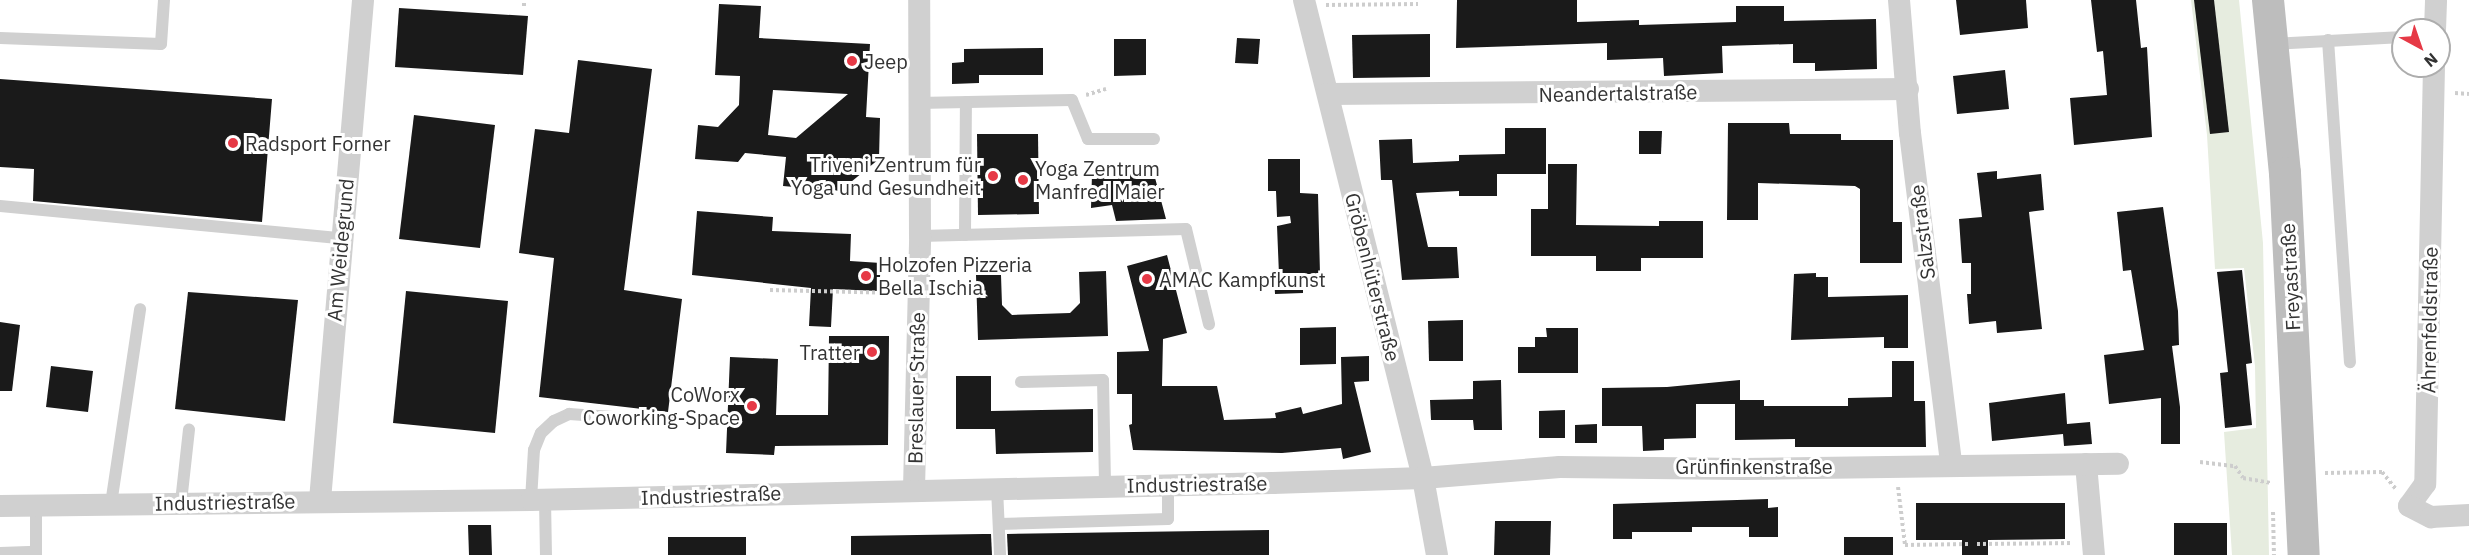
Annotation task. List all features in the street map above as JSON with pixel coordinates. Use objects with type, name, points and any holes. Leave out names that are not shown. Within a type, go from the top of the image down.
[{"type":"street","name":"Am Weidegrund","points":[[320,500],[363,0]]},
{"type":"street","name":"Breslauer Straße","points":[[914,489],[920,236],[919,0]]},
{"type":"street","name":"Salzstraße","points":[[1899,0],[1911,144],[1951,464]]},
{"type":"street","name":"Freyastraße","points":[[2268,0],[2285,173],[2304,555]]},
{"type":"street","points":[[2435,18],[2436,0]]},
{"type":"street","name":"Gröbenhüterstraße","points":[[1305,3],[1423,478],[1437,555]]},
{"type":"street","name":"Ährenfeldstraße","points":[[2409,506],[2426,484],[2434,78]]},
{"type":"street","name":"Neandertalstraße","points":[[1328,94],[1908,89]]},
{"type":"street","name":"Grünfinkenstraße","points":[[1423,478],[1560,467],[1744,469],[1951,464],[2118,464]]},
{"type":"street","points":[[2086,464],[2092,549]]},
{"type":"street","name":"Industriestraße","points":[[0,506],[320,500],[538,500],[1423,478]]},
{"type":"street","points":[[2409,506],[2431,517],[2469,515]]},
{"type":"lane","points":[[0,38],[161,44],[164,0]]},
{"type":"lane","points":[[2272,44],[2391,38]]},
{"type":"lane","points":[[2328,40],[2350,362]]},
{"type":"lane","points":[[918,103],[1072,100],[1088,139],[1154,139]]},
{"type":"lane","points":[[965,235],[966,102]]},
{"type":"lane","points":[[0,206],[341,238]]},
{"type":"lane","points":[[920,236],[1186,229],[1209,324]]},
{"type":"lane","points":[[111,504],[140,309]]},
{"type":"lane","points":[[1021,382],[1103,380],[1105,486]]},
{"type":"lane","points":[[546,555],[534,450],[541,433],[554,421],[569,414],[671,421]]},
{"type":"lane","points":[[181,502],[189,429]]},
{"type":"lane","points":[[999,524],[1168,519],[1168,484]]},
{"type":"lane","points":[[997,488],[1000,555]]},
{"type":"lane","points":[[0,553],[36,554],[36,506]]},
{"type":"path","points":[[524,0],[524,6]]},
{"type":"path","points":[[1305,3],[1418,4]]},
{"type":"path","points":[[770,290],[918,294]]},
{"type":"path","points":[[2200,462],[2235,466],[2243,478],[2271,483]]},
{"type":"path","points":[[1896,465],[1905,545],[1968,544]]},
{"type":"path","points":[[2318,473],[2382,472],[2409,506]]},
{"type":"path","points":[[1977,544],[2092,549]]},
{"type":"shaded area","points":[[2191,0],[2239,0],[2263,243],[2269,555],[2232,555],[2224,432],[2256,428],[2255,366],[2244,268],[2215,269],[2207,135]]},
{"type":"building","points":[[1457,0],[1577,0],[1577,22],[1639,20],[1639,25],[1736,22],[1736,6],[1784,6],[1784,21],[1876,19],[1877,69],[1815,71],[1815,63],[1793,63],[1793,44],[1722,46],[1723,73],[1664,76],[1663,58],[1607,60],[1607,43],[1456,48]]},
{"type":"building","points":[[1956,0],[2026,0],[2028,28],[1960,35]]},
{"type":"building","points":[[2091,0],[2136,0],[2141,48],[2147,47],[2152,137],[2074,145],[2070,98],[2107,95],[2103,51],[2097,52]]},
{"type":"building","points":[[2194,0],[2214,0],[2229,132],[2210,134]]},
{"type":"building","points":[[719,4],[761,6],[759,38],[870,44],[866,117],[880,118],[879,159],[840,191],[783,186],[786,157],[745,153],[738,162],[695,159],[698,125],[718,127],[739,105],[740,76],[715,75]],"holes":[[[773,90],[848,94],[796,138],[768,135]]]},
{"type":"building","points":[[399,8],[528,16],[523,75],[395,67]]},
{"type":"building","points":[[1430,34],[1430,77],[1353,78],[1352,35]]},
{"type":"building","points":[[1237,38],[1260,39],[1258,64],[1235,63]]},
{"type":"building","points":[[1114,39],[1146,39],[1146,75],[1114,76]]},
{"type":"building","points":[[1043,48],[1043,75],[979,75],[979,83],[952,84],[952,63],[964,62],[964,49]]},
{"type":"building","points":[[578,60],[652,69],[624,290],[682,299],[668,412],[539,397],[554,258],[519,253],[535,129],[569,133]]},
{"type":"building","points":[[2005,70],[2009,109],[1957,114],[1953,76]]},
{"type":"building","points":[[0,79],[272,99],[262,222],[33,201],[34,169],[0,167]]},
{"type":"building","points":[[414,115],[495,125],[480,248],[399,239]]},
{"type":"building","points":[[1728,123],[1789,123],[1790,134],[1841,134],[1841,140],[1893,140],[1893,222],[1902,222],[1902,263],[1860,263],[1860,189],[1855,186],[1758,183],[1758,220],[1727,220]]},
{"type":"building","points":[[1505,128],[1546,128],[1546,174],[1497,174],[1497,196],[1459,196],[1459,191],[1416,193],[1428,247],[1457,247],[1459,278],[1402,280],[1392,180],[1381,180],[1379,140],[1412,139],[1413,163],[1459,161],[1459,155],[1505,154]]},
{"type":"building","points":[[1639,131],[1662,131],[1661,154],[1639,154]]},
{"type":"building","points":[[977,134],[1038,134],[1039,214],[978,215]]},
{"type":"building","points":[[1268,159],[1300,159],[1300,193],[1318,194],[1320,274],[1303,274],[1303,293],[1275,294],[1274,275],[1279,275],[1277,226],[1291,223],[1290,216],[1277,217],[1276,191],[1268,191]]},
{"type":"building","points":[[1548,164],[1577,164],[1576,225],[1659,226],[1659,221],[1703,221],[1703,258],[1641,258],[1641,271],[1596,271],[1596,256],[1531,256],[1531,209],[1548,209]]},
{"type":"building","points":[[1997,171],[1997,179],[2041,174],[2044,210],[2029,212],[2042,329],[1997,333],[1996,321],[1969,324],[1967,294],[1971,294],[1971,263],[1962,263],[1959,219],[1982,217],[1977,173]]},
{"type":"building","points":[[1092,174],[1154,174],[1166,219],[1116,221],[1112,205],[1091,208]]},
{"type":"building","points":[[2163,207],[2178,311],[2179,345],[2172,346],[2180,407],[2180,444],[2161,444],[2161,398],[2109,404],[2104,355],[2144,350],[2131,270],[2123,271],[2117,212]]},
{"type":"building","points":[[697,211],[773,217],[772,231],[851,234],[850,261],[881,263],[879,291],[833,289],[831,327],[809,326],[811,288],[692,275]]},
{"type":"building","points":[[1167,255],[1187,333],[1163,339],[1162,386],[1217,386],[1224,420],[1276,418],[1275,413],[1301,407],[1303,414],[1342,404],[1341,357],[1369,356],[1369,381],[1354,382],[1371,452],[1343,459],[1341,448],[1282,453],[1133,450],[1129,425],[1132,424],[1132,394],[1117,394],[1117,352],[1149,351],[1127,266]]},
{"type":"building","points":[[2242,270],[2252,363],[2246,364],[2252,425],[2225,428],[2220,373],[2228,372],[2217,272]]},
{"type":"building","points":[[1106,271],[1108,336],[978,340],[976,275],[1001,275],[1002,305],[1012,315],[1070,313],[1080,303],[1079,272]]},
{"type":"building","points":[[1816,273],[1816,277],[1828,277],[1828,297],[1908,295],[1908,348],[1884,348],[1884,337],[1791,340],[1794,274]]},
{"type":"building","points":[[406,291],[508,301],[495,433],[393,423]]},
{"type":"building","points":[[188,292],[298,300],[285,421],[175,409]]},
{"type":"building","points":[[1463,320],[1463,361],[1429,361],[1428,321]]},
{"type":"building","points":[[0,322],[20,325],[12,391],[0,391]]},
{"type":"building","points":[[1336,327],[1336,364],[1300,365],[1300,328]]},
{"type":"building","points":[[1546,328],[1578,328],[1578,373],[1518,373],[1518,347],[1535,347],[1535,337],[1547,337]]},
{"type":"building","points":[[829,336],[889,336],[888,445],[775,446],[774,455],[726,453],[730,357],[778,359],[776,415],[828,415]]},
{"type":"building","points":[[1892,361],[1914,361],[1914,401],[1925,401],[1926,447],[1795,447],[1795,439],[1735,440],[1735,404],[1696,404],[1696,438],[1664,439],[1664,450],[1643,451],[1642,426],[1602,426],[1602,388],[1667,387],[1740,380],[1740,400],[1764,400],[1764,406],[1848,406],[1848,398],[1892,397]]},
{"type":"building","points":[[51,366],[93,371],[88,412],[46,407]]},
{"type":"building","points":[[956,376],[991,376],[991,411],[1093,409],[1093,452],[996,454],[995,429],[956,429]]},
{"type":"building","points":[[1501,380],[1502,430],[1474,430],[1473,420],[1431,420],[1430,400],[1473,399],[1473,381]]},
{"type":"building","points":[[2065,393],[2067,424],[2090,422],[2092,444],[2064,446],[2063,434],[1992,441],[1989,403]]},
{"type":"building","points":[[1565,410],[1565,438],[1539,438],[1539,411]]},
{"type":"building","points":[[1597,424],[1597,443],[1575,443],[1575,425]]},
{"type":"building","points":[[1768,499],[1768,508],[1778,507],[1778,537],[1749,537],[1749,527],[1692,527],[1692,532],[1632,532],[1632,539],[1613,539],[1613,504]]},
{"type":"building","points":[[1916,503],[2065,503],[2065,539],[1988,540],[1988,555],[1962,555],[1962,540],[1916,540]]},
{"type":"building","points":[[1495,521],[1551,521],[1550,555],[1494,555]]},
{"type":"building","points":[[2174,523],[2227,523],[2227,555],[2174,555]]},
{"type":"building","points":[[468,525],[491,525],[492,555],[469,555]]},
{"type":"building","points":[[1269,530],[1269,555],[1008,555],[1007,534]]},
{"type":"building","points":[[991,534],[992,555],[851,555],[851,536]]},
{"type":"building","points":[[668,537],[746,537],[746,555],[668,555]]},
{"type":"building","points":[[1844,537],[1893,537],[1893,555],[1844,555]]},
{"type":"place","name":"Jeep","points":[[852,61]]},
{"type":"place","name":"Radsport Forner","points":[[233,143]]},
{"type":"place","name":"Triveni Zentrum für Yoga und Gesundheit","points":[[993,176]]},
{"type":"place","name":"Yoga Zentrum Manfred Maier","points":[[1023,180]]},
{"type":"place","name":"Holzofen Pizzeria Bella Ischia","points":[[866,276]]},
{"type":"place","name":"AMAC Kampfkunst","points":[[1147,279]]},
{"type":"place","name":"Tratter","points":[[872,352]]},
{"type":"place","name":"CoWorx Coworking-Space","points":[[752,406]]}]
